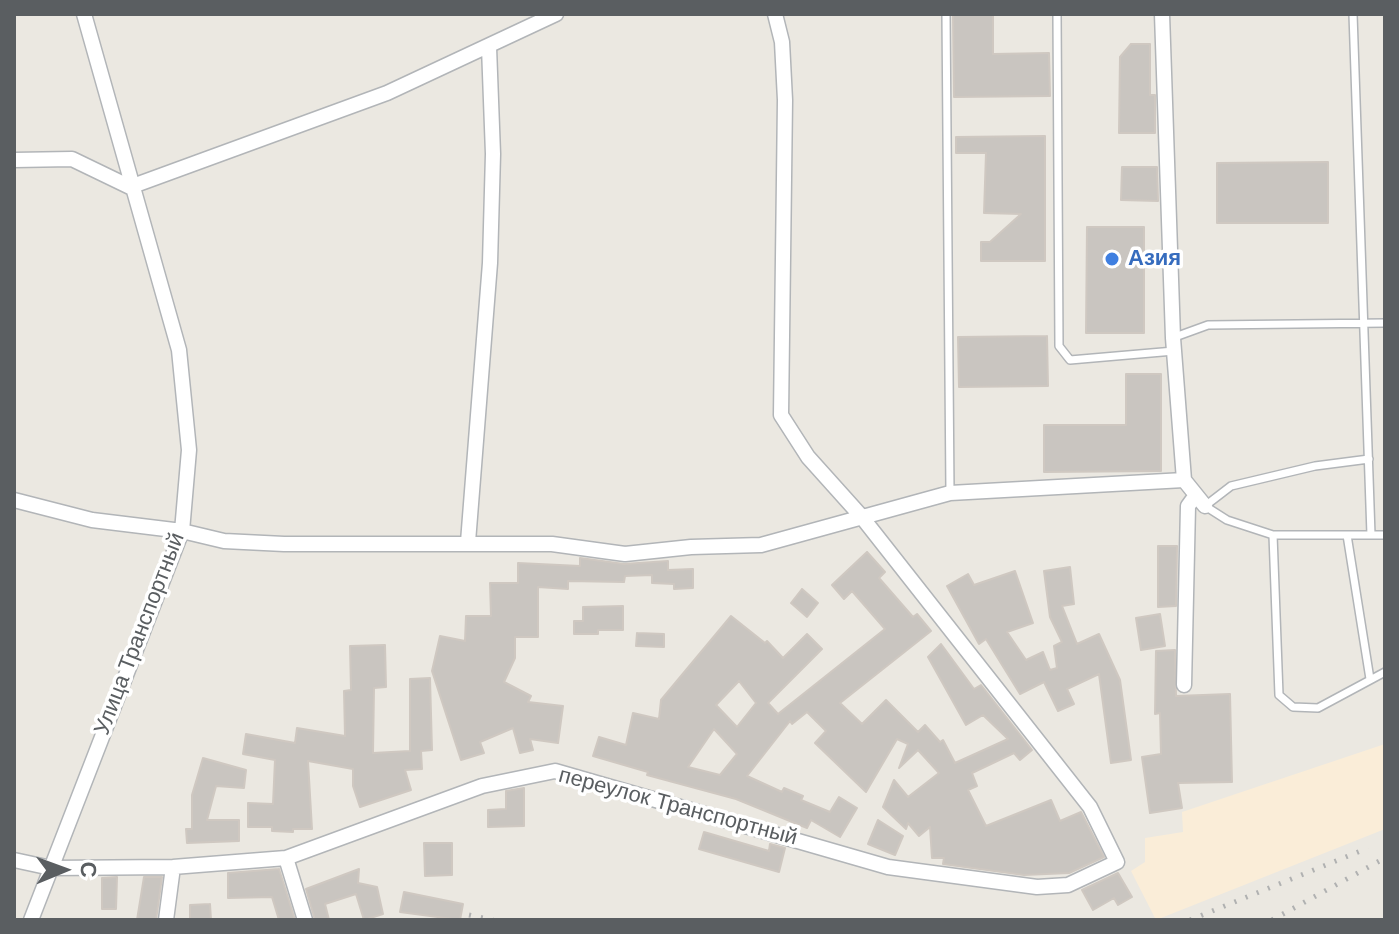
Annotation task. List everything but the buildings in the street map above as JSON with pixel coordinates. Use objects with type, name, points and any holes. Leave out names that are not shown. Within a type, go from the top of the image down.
[{"type":"street","name":"Улица Транспортный","points":[[31,920],[182,531],[189,450],[179,350],[130,187],[84,14]]},
{"type":"street","points":[[14,160],[72,159],[130,187],[387,93],[556,14]]},
{"type":"street","points":[[775,14],[782,42],[785,100],[781,415],[808,457],[861,516]]},
{"type":"street","points":[[1162,14],[1173,345],[1184,480],[1201,501],[1188,506],[1184,685]]},
{"type":"street","points":[[468,542],[490,263],[493,154],[489,47]]},
{"type":"street","points":[[14,500],[92,520],[182,531],[224,541],[284,544],[552,544],[625,554],[761,545],[950,493],[1184,480]]},
{"type":"street","name":"переулок Транспортный","points":[[14,860],[51,868],[173,867],[286,858],[482,786],[555,771],[888,867],[1037,887],[1068,885],[1117,862],[1090,807],[861,516]]},
{"type":"street","points":[[286,858],[305,920]]},
{"type":"street","points":[[166,920],[173,867]]},
{"type":"lane","points":[[946,14],[950,493]]},
{"type":"lane","points":[[1057,14],[1059,346],[1070,360],[1173,345],[1208,325],[1385,323]]},
{"type":"lane","points":[[1353,14],[1371,535]]},
{"type":"lane","points":[[1369,459],[1315,466],[1231,486],[1201,501],[1227,520],[1273,535],[1385,535]]},
{"type":"lane","points":[[1273,535],[1279,695],[1293,707],[1318,708],[1385,672]]},
{"type":"lane","points":[[1347,535],[1370,679]]},
{"type":"shaded area","points":[[1385,744],[1385,829],[1156,920],[1131,871],[1145,862],[1145,838],[1183,832],[1182,812]]},
{"type":"railway","points":[[1190,920],[1368,848]]},
{"type":"railway","points":[[1272,920],[1385,858]]},
{"type":"railway","points":[[469,915],[493,920]]},
{"type":"place","name":"Азия","points":[[1112,259]]}]
